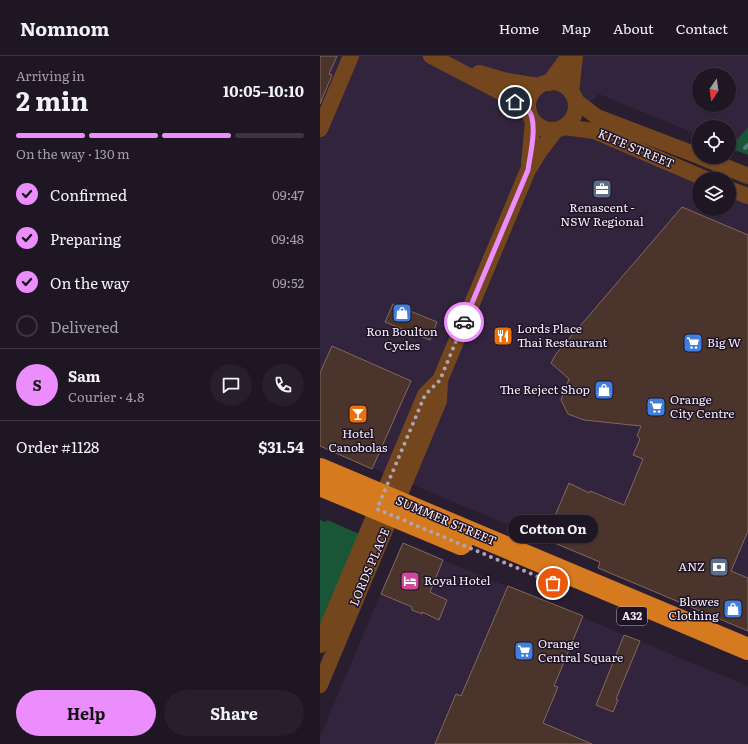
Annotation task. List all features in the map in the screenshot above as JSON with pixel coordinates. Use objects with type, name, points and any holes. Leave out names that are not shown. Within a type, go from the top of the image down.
[{"type":"highway","name":"SUMMER STREET","points":[[320,469],[387,505],[748,665]]},
{"type":"highway","name":"SUMMER STREET","points":[[320,485],[387,505],[748,649]]},
{"type":"street","points":[[320,129],[351,56]]},
{"type":"street","points":[[531,116],[530,97],[544,85],[569,56]]},
{"type":"street","points":[[438,59],[502,93],[531,116],[543,129],[560,128],[574,116],[576,109],[573,97],[576,56]]},
{"type":"street","points":[[438,59],[507,81],[544,85],[557,83],[565,86],[573,97]]},
{"type":"street","name":"KITE STREET","points":[[573,97],[597,117],[692,154]]},
{"type":"street","name":"LORDS PLACE","points":[[528,170],[532,146],[531,116]]},
{"type":"street","name":"KITE STREET","points":[[560,128],[594,131],[692,173]]},
{"type":"street","name":"LORDS PLACE","points":[[320,645],[439,401],[440,380],[528,170],[540,151],[560,128]]},
{"type":"street","name":"KITE STREET","points":[[718,164],[748,176]]},
{"type":"street","points":[[736,192],[748,196]]},
{"type":"street","name":"LORDS PLACE","points":[[320,685],[387,505]]},
{"type":"shaded area","points":[[320,56],[748,56],[748,127],[736,141],[736,120],[692,120],[692,132],[599,94],[565,127],[692,176],[692,216],[736,216],[736,195],[748,201],[748,625],[320,446]]},
{"type":"shaded area","points":[[402,543],[748,686],[748,744],[320,744],[320,737]]},
{"type":"green space","points":[[748,127],[748,155],[736,150],[736,141]]},
{"type":"green space","points":[[320,520],[326,522],[327,520],[362,535],[320,634]]},
{"type":"building","points":[[320,56],[337,56],[329,74],[332,75],[320,104]]},
{"type":"building","name":"Orange City Centre","points":[[682,207],[692,211],[692,216],[703,216],[748,235],[748,531],[731,571],[748,578],[748,631],[598,568],[600,562],[545,539],[569,483],[589,493],[590,491],[624,505],[643,459],[633,455],[640,439],[637,436],[641,426],[584,420],[568,414],[561,400],[569,379],[551,363],[556,354]]},
{"type":"building","name":"Ron Boulton Cycles","points":[[393,304],[437,322],[430,340],[385,322]]},
{"type":"building","name":"Hotel Canobolas","points":[[332,346],[411,381],[372,469],[320,446],[320,373]]},
{"type":"building","name":"Royal Hotel","points":[[403,543],[443,560],[430,592],[447,600],[439,620],[422,612],[422,614],[412,610],[412,607],[381,594]]},
{"type":"building","name":"Orange Central Square","points":[[508,586],[583,616],[554,686],[558,687],[543,723],[592,744],[435,744],[456,694],[461,696]]},
{"type":"building","points":[[624,635],[640,641],[616,699],[618,700],[613,712],[596,705]]},
{"type":"waterway","points":[[745,148],[748,145]]},
{"type":"way so far","points":[[464,322],[440,380],[425,395],[377,509],[553,583]]},
{"type":"place","name":"Renascent - NSW Regional","points":[[602,189]]},
{"type":"place","name":"Ron Boulton Cycles","points":[[402,313]]},
{"type":"place","name":"Lords Place Thai Restaurant","points":[[503,336]]},
{"type":"place","name":"Big W","points":[[693,343]]},
{"type":"place","name":"The Reject Shop","points":[[604,390]]},
{"type":"place","name":"Orange City Centre","points":[[656,407]]},
{"type":"place","name":"Hotel Canobolas","points":[[358,414]]},
{"type":"place","name":"ANZ","points":[[719,567]]},
{"type":"place","name":"Royal Hotel","points":[[410,581]]},
{"type":"place","name":"Cotton On","points":[[553,583]]},
{"type":"place","name":"Blowes Clothing","points":[[733,609]]},
{"type":"place","name":"Orange Central Square","points":[[524,651]]},
{"type":"route","points":[[464,322],[528,170],[532,146],[533,121],[529,111],[515,102]]}]
